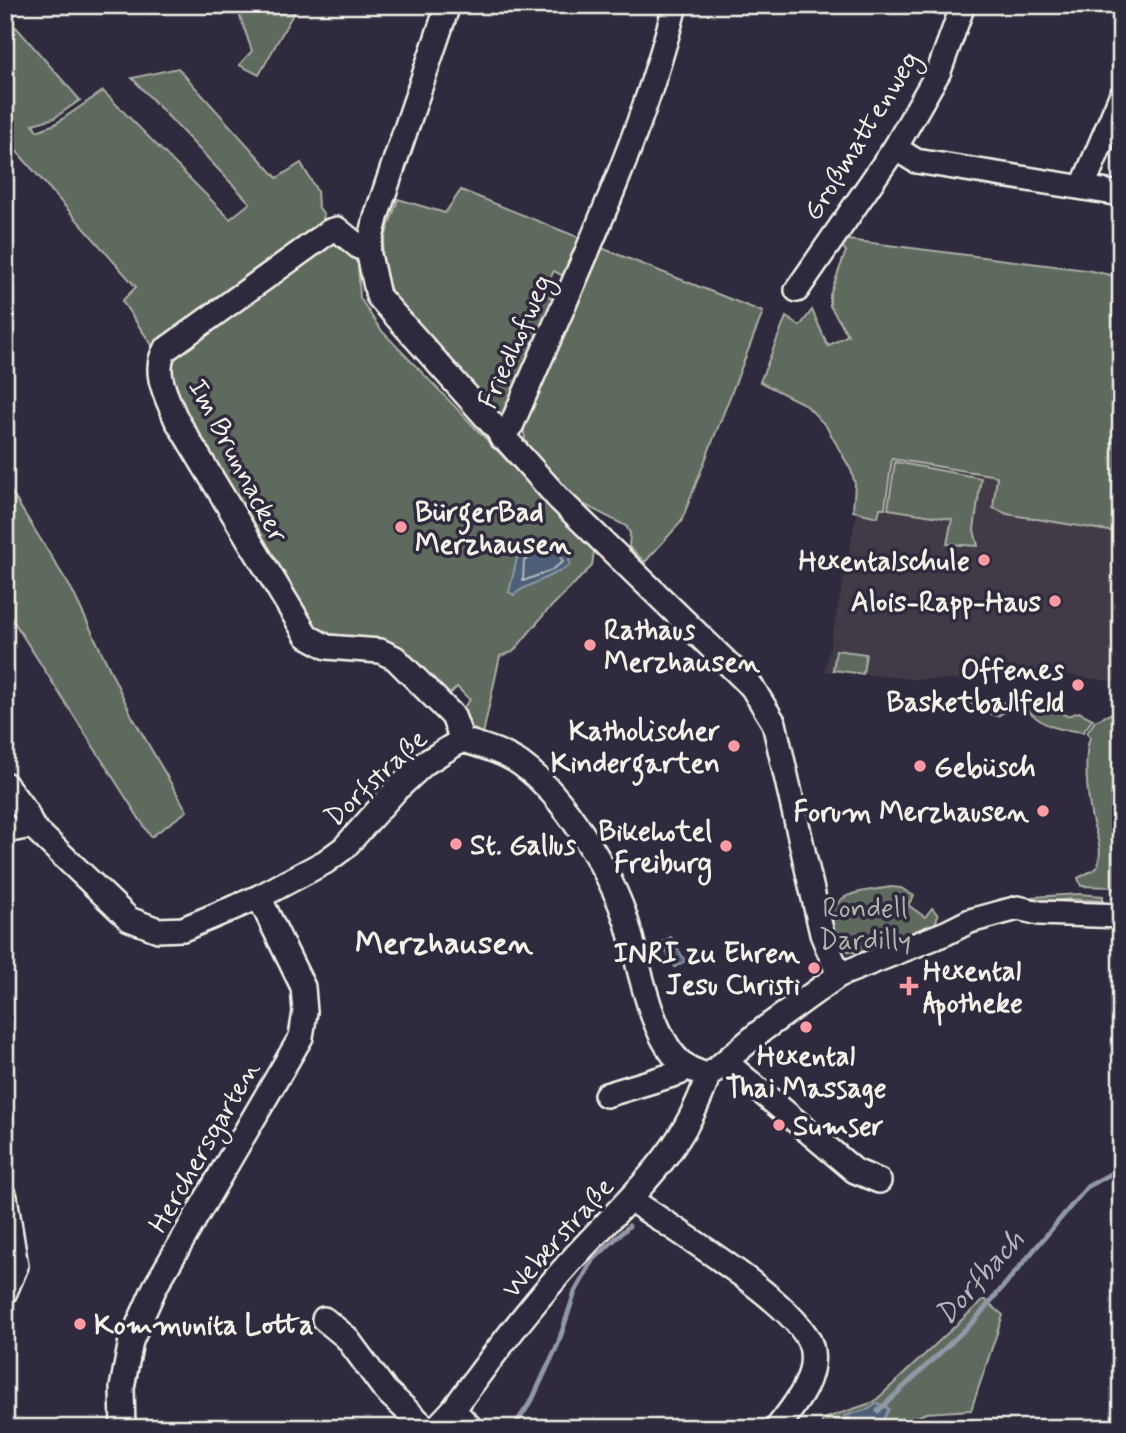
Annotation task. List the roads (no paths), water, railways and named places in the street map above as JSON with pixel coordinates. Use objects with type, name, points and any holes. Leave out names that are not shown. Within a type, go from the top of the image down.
[{"type":"street","points":[[447,5],[377,214],[368,250],[378,296],[501,437]]},
{"type":"street","name":"Friedhofweg","points":[[675,5],[661,60],[605,204],[512,424],[501,437],[559,499],[752,687],[774,723],[822,934],[839,975]]},
{"type":"street","name":"Großmattenweg","points":[[797,290],[894,148],[939,71],[962,5]]},
{"type":"street","points":[[1083,186],[1121,96]]},
{"type":"street","points":[[894,148],[916,160],[1121,194]]},
{"type":"street","name":"Im Brunnacker","points":[[368,250],[359,247],[337,229],[330,231],[165,350],[159,361],[162,382],[182,429],[307,636],[327,647],[380,651],[395,657],[453,716],[462,740]]},
{"type":"street","name":"Dorfstraße","points":[[5,784],[26,812],[32,826],[129,919],[158,930],[183,929],[259,897],[344,848],[397,789],[425,763],[462,740],[487,747],[520,763],[546,784],[565,808],[610,881],[627,921],[647,1000],[671,1051],[685,1065],[718,1070],[855,1171],[879,1181]]},
{"type":"street","points":[[5,831],[32,826]]},
{"type":"street","name":"Herchersgarten","points":[[123,1428],[122,1388],[131,1340],[155,1287],[301,1037],[305,1013],[303,988],[259,897]]},
{"type":"street","points":[[718,1070],[761,1031],[839,975],[964,926],[970,920],[1018,908],[1040,913],[1121,916]]},
{"type":"street","points":[[606,1095],[679,1073],[685,1065]]},
{"type":"street","name":"Weberstraße","points":[[436,1428],[555,1279],[665,1162],[684,1134],[718,1070]]},
{"type":"street","points":[[5,1197],[16,1266],[5,1292]]},
{"type":"street","points":[[630,1199],[783,1308],[804,1330],[811,1348],[811,1370],[801,1396],[777,1428]]},
{"type":"street","points":[[324,1319],[346,1338],[385,1390],[426,1428]]},
{"type":"street","points":[[453,1410],[471,1428]]},
{"type":"water","points":[[544,539],[568,551],[570,565],[514,595],[509,592],[517,558]]},
{"type":"water","points":[[671,937],[685,961],[675,967],[661,943]]},
{"type":"water","points":[[878,1403],[889,1409],[879,1428],[848,1427],[844,1416],[869,1409]]},
{"type":"waterway","name":"Dorfbach","points":[[878,1411],[975,1320],[1087,1187],[1121,1168]]},
{"type":"waterway","points":[[513,1428],[532,1400],[558,1344],[575,1292],[593,1260],[629,1226]]},
{"type":"waterway","name":"Dorfbach","points":[[827,1428],[849,1419]]},
{"type":"place","name":"BürgerBad Merzhausen","points":[[401,527]]},
{"type":"place","name":"Hexentalschule","points":[[984,560]]},
{"type":"place","name":"Alois-Rapp-Haus","points":[[1055,601]]},
{"type":"place","name":"Rathaus Merzhausen","points":[[590,645]]},
{"type":"place","name":"Offenes Basketballfeld","points":[[1078,685]]},
{"type":"place","name":"Katholischer Kindergarten","points":[[734,746]]},
{"type":"place","name":"Gebüsch","points":[[920,766]]},
{"type":"place","name":"Forum Merzhausen","points":[[1043,811]]},
{"type":"place","name":"St. Gallus","points":[[456,844]]},
{"type":"place","name":"Bikehotel Freiburg","points":[[726,846]]},
{"type":"place","name":"INRI zu Ehren Jesu Christi","points":[[814,968]]},
{"type":"place","name":"Hexental Apotheke","points":[[909,986]]},
{"type":"place","name":"Hexental Thai Massage","points":[[806,1027]]},
{"type":"place","name":"Sumser","points":[[779,1125]]},
{"type":"place","name":"Kommunita Lotta","points":[[80,1324]]},
{"type":"district","name":"Merzhausen","points":[[444,942]]},
{"type":"park label","name":"Rondell Dardilly","points":[[865,923]]}]
